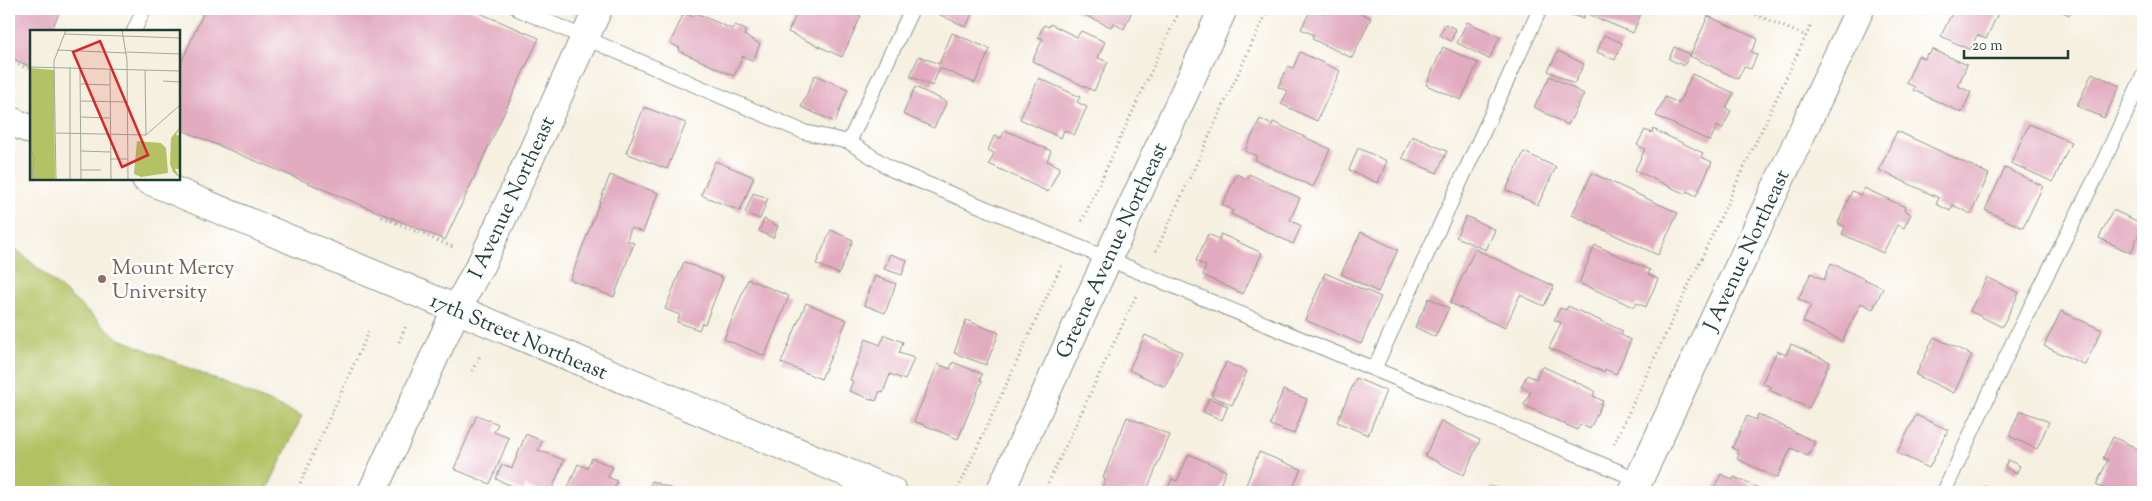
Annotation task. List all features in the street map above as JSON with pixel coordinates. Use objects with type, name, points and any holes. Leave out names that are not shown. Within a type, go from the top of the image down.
[{"type":"street","name":"I Avenue Northeast","points":[[372,492],[456,310],[483,260],[598,9]]},
{"type":"street","name":"Greene Avenue Northeast","points":[[1000,492],[1223,9]]},
{"type":"street","name":"J Avenue Northeast","points":[[1636,486],[1853,11]]},
{"type":"street","points":[[9,120],[30,130]]},
{"type":"street","name":"17th Street Northeast","points":[[148,180],[893,492]]},
{"type":"lane","points":[[134,30],[144,9]]},
{"type":"lane","points":[[518,9],[804,132],[849,142],[893,170],[1604,466],[1636,486]]},
{"type":"lane","points":[[849,142],[912,9]]},
{"type":"lane","points":[[1374,369],[1540,9]]},
{"type":"lane","points":[[1944,492],[2015,338],[2100,169],[2143,76]]},
{"type":"path","points":[[1742,9],[1806,36]]},
{"type":"path","points":[[1604,466],[1812,23]]},
{"type":"path","points":[[9,61],[30,70]]},
{"type":"path","points":[[382,217],[459,250]]},
{"type":"path","points":[[399,342],[406,326]]},
{"type":"path","points":[[296,492],[369,331]]},
{"type":"path","points":[[472,371],[483,349]]},
{"type":"green space","points":[[9,243],[118,338],[302,416],[266,492],[9,492]]},
{"type":"building","points":[[9,9],[61,9],[51,30],[30,30],[30,67],[9,57]]},
{"type":"building","points":[[205,9],[470,9],[539,38],[445,240],[180,129],[180,66]]},
{"type":"building","points":[[799,9],[845,9],[861,16],[842,57],[788,32]]},
{"type":"building","points":[[935,9],[974,9],[966,27],[934,12]]},
{"type":"building","points":[[1071,9],[1133,9],[1124,29],[1113,23],[1111,27]]},
{"type":"building","points":[[1311,9],[1325,13],[1327,9],[1352,9],[1371,18],[1352,58],[1312,39],[1314,35],[1301,29]]},
{"type":"building","points":[[1564,9],[1643,9],[1633,33],[1585,13],[1583,19],[1563,11]]},
{"type":"building","points":[[1954,9],[2000,9],[1986,39],[1977,35],[1970,50],[1941,36]]},
{"type":"building","points":[[2056,9],[2072,9],[2069,15]]},
{"type":"building","points":[[684,13],[694,17],[696,13],[732,29],[735,25],[746,30],[744,35],[760,44],[753,61],[743,56],[734,76],[679,51],[680,48],[670,43]]},
{"type":"building","points":[[1708,16],[1758,39],[1751,52],[1757,55],[1751,69],[1744,67],[1738,79],[1690,56]]},
{"type":"building","points":[[1467,22],[1500,37],[1489,59],[1457,43]]},
{"type":"building","points":[[1050,24],[1077,37],[1081,31],[1105,42],[1098,58],[1108,62],[1094,91],[1032,61],[1043,39],[1038,37],[1044,25],[1049,27]]},
{"type":"building","points":[[1445,24],[1456,29],[1451,41],[1440,35]]},
{"type":"building","points":[[952,33],[990,49],[975,83],[940,68],[932,86],[910,76],[919,56],[939,64]]},
{"type":"building","points":[[1604,35],[1622,43],[1615,60],[1597,52]]},
{"type":"building","points":[[1443,47],[1478,63],[1461,100],[1426,85]]},
{"type":"building","points":[[1674,47],[1690,54],[1684,66],[1669,59]]},
{"type":"building","points":[[1932,49],[1967,65],[1958,86],[1971,92],[1962,113],[1913,90],[1915,87],[1906,83],[1918,56],[1925,59],[1927,53],[1930,54]]},
{"type":"building","points":[[1558,51],[1584,64],[1574,84],[1548,71]]},
{"type":"building","points":[[1300,52],[1340,71],[1317,121],[1281,104],[1288,91],[1278,87],[1288,66],[1293,68]]},
{"type":"building","points":[[2092,73],[2120,86],[2104,118],[2077,106]]},
{"type":"building","points":[[1692,74],[1734,93],[1726,108],[1731,111],[1722,129],[1717,126],[1710,141],[1656,116],[1665,97],[1679,103]]},
{"type":"building","points":[[815,75],[848,89],[835,122],[801,107]]},
{"type":"building","points":[[1550,76],[1584,94],[1568,125],[1534,107]]},
{"type":"building","points":[[1039,78],[1080,97],[1077,102],[1087,107],[1074,135],[1064,130],[1061,138],[1020,119]]},
{"type":"building","points":[[915,87],[947,102],[934,128],[903,114]]},
{"type":"building","points":[[644,107],[686,123],[667,169],[626,153]]},
{"type":"building","points":[[1260,119],[1272,125],[1273,122],[1330,149],[1313,187],[1255,160],[1257,156],[1245,151]]},
{"type":"building","points":[[2029,124],[2071,142],[2053,182],[2011,163]]},
{"type":"building","points":[[1653,129],[1703,153],[1701,157],[1712,162],[1696,196],[1687,191],[1685,194],[1635,170],[1645,149],[1637,145],[1645,130],[1652,133]]},
{"type":"building","points":[[1005,130],[1051,151],[1047,161],[1060,167],[1048,192],[989,164],[994,153],[988,150],[994,136],[1001,138]]},
{"type":"building","points":[[1897,131],[1989,174],[1971,214],[1953,205],[1950,211],[1936,204],[1939,198],[1879,170]]},
{"type":"building","points":[[1412,136],[1447,151],[1437,173],[1402,158]]},
{"type":"building","points":[[1358,148],[1387,161],[1378,183],[1349,170]]},
{"type":"building","points":[[1524,152],[1556,167],[1538,205],[1506,190]]},
{"type":"building","points":[[715,161],[754,177],[740,211],[701,195]]},
{"type":"building","points":[[2005,168],[2043,186],[2023,228],[1985,210]]},
{"type":"building","points":[[1592,173],[1678,213],[1658,255],[1572,215]]},
{"type":"building","points":[[1237,174],[1247,179],[1249,174],[1300,198],[1290,220],[1301,226],[1293,244],[1231,214],[1233,210],[1222,205]]},
{"type":"building","points":[[610,175],[658,193],[643,232],[631,228],[627,240],[634,243],[614,297],[570,280]]},
{"type":"building","points":[[1864,188],[1905,207],[1904,210],[1911,214],[1904,228],[1897,225],[1883,253],[1842,234],[1845,227],[1838,223],[1852,191],[1861,195]]},
{"type":"building","points":[[753,193],[768,198],[760,219],[745,213]]},
{"type":"building","points":[[2113,210],[2143,224],[2131,253],[2099,238]]},
{"type":"building","points":[[1466,216],[1495,230],[1486,250],[1456,237]]},
{"type":"building","points":[[764,219],[778,226],[773,238],[759,231]]},
{"type":"building","points":[[831,230],[853,240],[839,274],[816,264]]},
{"type":"building","points":[[1361,232],[1398,250],[1378,292],[1341,274]]},
{"type":"building","points":[[1208,234],[1219,239],[1221,234],[1262,253],[1243,294],[1203,275],[1206,266],[1196,261]]},
{"type":"building","points":[[1595,245],[1650,270],[1648,274],[1658,279],[1646,307],[1637,303],[1634,307],[1579,283]]},
{"type":"building","points":[[1475,249],[1554,286],[1544,306],[1520,295],[1505,328],[1450,303]]},
{"type":"building","points":[[890,254],[907,260],[902,275],[884,269]]},
{"type":"building","points":[[684,262],[723,278],[705,324],[702,323],[699,330],[677,322],[680,315],[665,309]]},
{"type":"building","points":[[1831,263],[1883,288],[1873,309],[1861,303],[1842,341],[1803,322],[1811,305],[1798,299],[1811,273],[1824,280]]},
{"type":"building","points":[[1325,273],[1381,297],[1361,344],[1305,320]]},
{"type":"building","points":[[875,276],[896,284],[885,313],[864,305]]},
{"type":"building","points":[[1987,277],[2019,293],[2002,327],[1970,311]]},
{"type":"building","points":[[748,279],[789,296],[765,356],[724,339]]},
{"type":"building","points":[[1429,298],[1449,308],[1435,337],[1415,327]]},
{"type":"building","points":[[806,303],[847,320],[821,379],[781,363]]},
{"type":"building","points":[[1568,306],[1623,331],[1621,335],[1631,340],[1616,374],[1605,369],[1604,372],[1549,348],[1561,323],[1554,320],[1560,308],[1566,310]]},
{"type":"building","points":[[2061,311],[2102,330],[2085,365],[2044,346]]},
{"type":"building","points":[[966,320],[999,333],[986,365],[954,353]]},
{"type":"building","points":[[885,335],[903,342],[899,353],[914,358],[905,380],[890,374],[883,393],[880,391],[876,401],[849,391],[853,381],[850,380],[866,339],[880,345]]},
{"type":"building","points":[[1145,335],[1182,352],[1165,387],[1129,370]]},
{"type":"building","points":[[1934,337],[1972,355],[1954,393],[1916,375]]},
{"type":"building","points":[[1791,344],[1830,362],[1809,408],[1769,390],[1771,387],[1762,383],[1777,351],[1786,355]]},
{"type":"building","points":[[953,362],[982,374],[980,380],[982,381],[958,439],[914,421],[938,364],[950,369]]},
{"type":"building","points":[[1226,362],[1247,372],[1232,405],[1211,396]]},
{"type":"building","points":[[1542,366],[1595,391],[1593,396],[1603,401],[1590,429],[1580,424],[1577,430],[1524,405],[1531,391],[1521,387],[1527,375],[1536,379]]},
{"type":"building","points":[[1356,378],[1386,391],[1368,435],[1337,422]]},
{"type":"building","points":[[1283,390],[1307,399],[1294,434],[1270,425]]},
{"type":"building","points":[[1209,398],[1228,406],[1222,420],[1203,412]]},
{"type":"building","points":[[2020,410],[2049,422],[2037,449],[2009,436]]},
{"type":"building","points":[[1758,414],[1815,442],[1808,456],[1791,448],[1777,478],[1737,459],[1739,454],[1736,453],[1738,451],[1732,448],[1747,416],[1756,420]]},
{"type":"building","points":[[477,415],[498,424],[494,432],[509,438],[490,484],[454,469]]},
{"type":"building","points":[[1916,415],[1948,430],[1929,468],[1897,453]]},
{"type":"building","points":[[1127,417],[1170,435],[1146,492],[1103,492],[1101,491],[1105,479],[1103,478]]},
{"type":"building","points":[[1441,421],[1480,440],[1464,475],[1425,456]]},
{"type":"building","points":[[526,434],[542,441],[538,450],[564,460],[551,492],[541,492],[525,486],[524,491],[496,479],[502,464],[512,468]]},
{"type":"building","points":[[2113,437],[2143,451],[2143,492],[2111,492],[2096,485],[2108,460],[2103,458]]},
{"type":"building","points":[[1259,452],[1301,469],[1291,492],[1236,492],[1238,488],[1244,490]]},
{"type":"building","points":[[1189,454],[1226,471],[1217,492],[1166,492],[1172,479],[1177,481]]},
{"type":"building","points":[[592,458],[613,467],[608,477],[617,481],[613,492],[566,492],[578,464],[587,468]]},
{"type":"building","points":[[2008,460],[2020,466],[2016,474],[2005,467]]},
{"type":"building","points":[[1721,474],[1733,480],[1734,477],[1767,492],[1712,492]]},
{"type":"building","points":[[652,481],[680,492],[647,492]]},
{"type":"building","points":[[1984,486],[1998,492],[1981,492]]},
{"type":"building","points":[[1492,487],[1504,492],[1489,492]]},
{"type":"place","name":"Mount Mercy University","points":[[102,279]]}]
